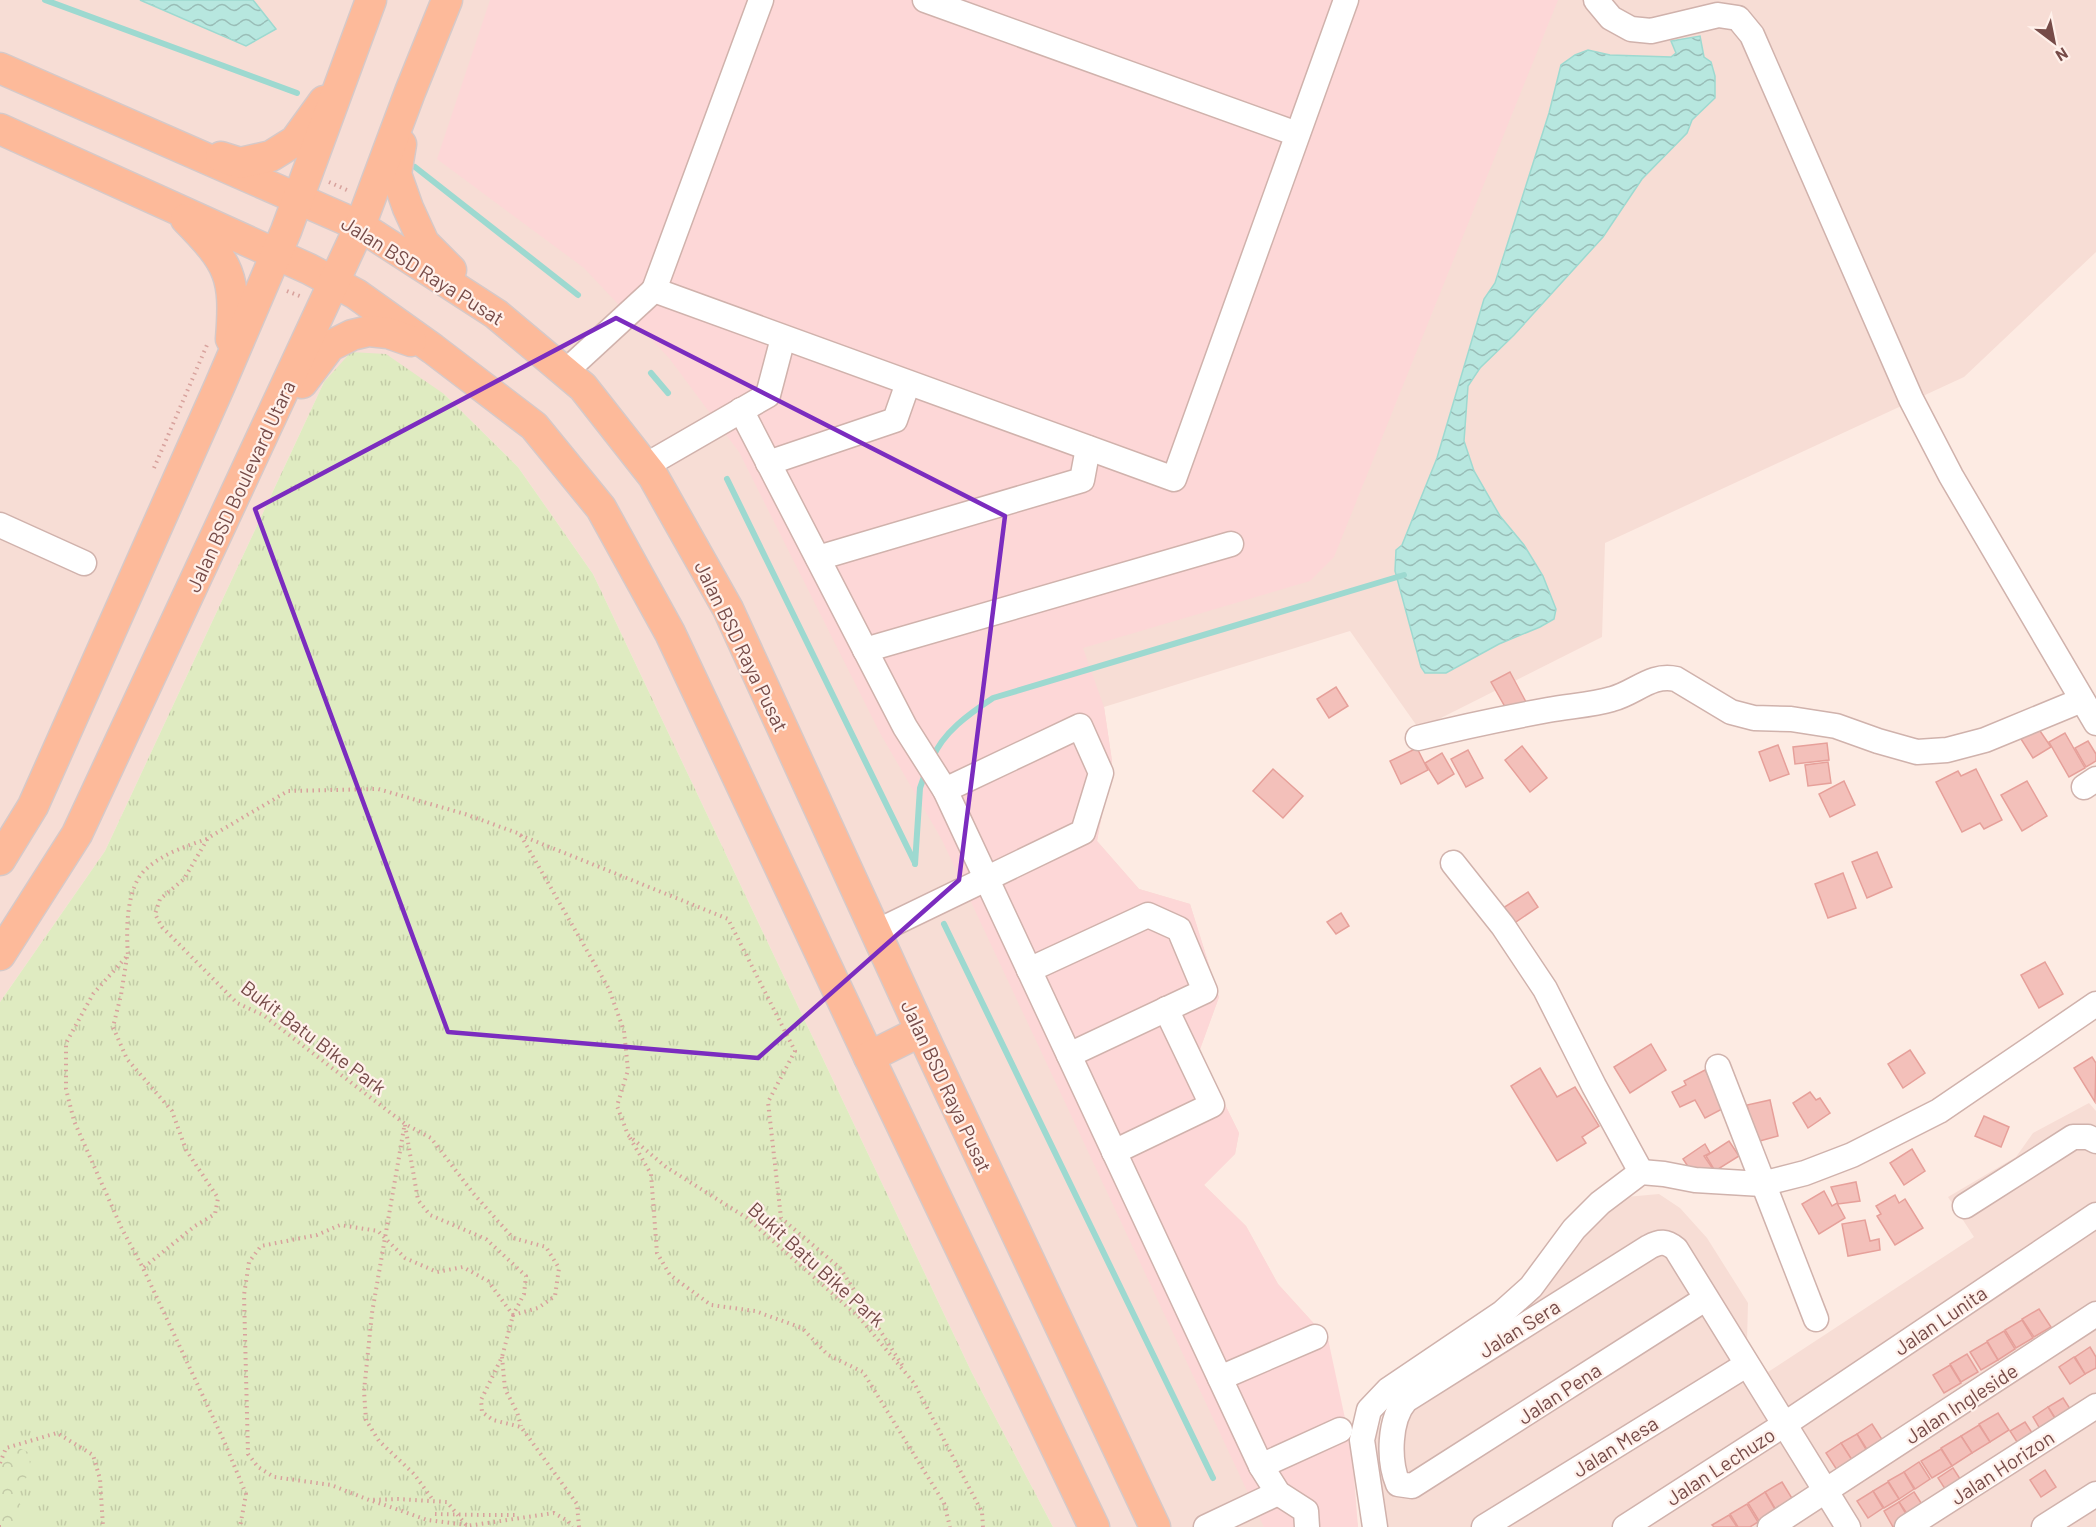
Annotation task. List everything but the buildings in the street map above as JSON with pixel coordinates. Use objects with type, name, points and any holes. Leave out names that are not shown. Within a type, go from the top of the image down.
[{"type":"main road","points":[[0,860],[33,806],[230,363],[299,199],[371,0]]},
{"type":"main road","name":"Jalan BSD Boulevard Utara","points":[[0,955],[77,834],[360,226],[447,0]]},
{"type":"main road","name":"Jalan BSD Raya Pusat","points":[[0,68],[360,226],[496,314],[583,387],[653,476],[728,609],[921,1031],[1155,1527]]},
{"type":"main road","points":[[155,136],[240,163],[271,156],[295,141],[345,71]]},
{"type":"main road","points":[[410,92],[396,174],[408,208],[424,243],[496,314]]},
{"type":"main road","points":[[0,129],[177,209],[270,267],[329,294],[356,294],[534,426],[601,508],[670,633],[869,1057],[1094,1527]]},
{"type":"main road","points":[[177,209],[209,242],[230,276],[234,304],[230,363]]},
{"type":"main road","points":[[270,420],[300,387],[330,346],[352,335],[369,331],[388,333],[433,349]]},
{"type":"main road","points":[[869,1057],[921,1031]]},
{"type":"street","points":[[565,372],[654,290],[761,0]]},
{"type":"street","points":[[654,290],[1174,479],[1346,0]]},
{"type":"street","points":[[1596,0],[1611,18],[1631,29],[1651,31],[1718,15],[1738,18],[1752,34],[1911,399],[1951,476],[2096,723]]},
{"type":"street","points":[[931,1],[1297,134]]},
{"type":"street","points":[[645,466],[768,394],[783,338]]},
{"type":"street","points":[[768,463],[895,420],[908,383]]},
{"type":"street","points":[[741,411],[905,727],[941,784],[1261,1466],[1278,1493],[1306,1511],[1307,1527]]},
{"type":"street","points":[[818,558],[1082,480],[1088,448]]},
{"type":"street","points":[[0,525],[84,563]]},
{"type":"street","points":[[865,650],[1231,544]]},
{"type":"street","points":[[1418,738],[1478,723],[1612,699],[1652,680],[1667,677],[1676,679],[1731,712],[1754,718],[1791,719],[1836,726],[1917,752],[1947,750],[1985,740],[2082,700]]},
{"type":"street","points":[[876,932],[1083,832],[1101,773],[1080,726],[941,784]]},
{"type":"street","points":[[1453,862],[1503,926],[1545,989],[1641,1172]]},
{"type":"street","points":[[1029,970],[1148,915],[1179,929],[1205,991],[1069,1055]]},
{"type":"street","points":[[1375,1527],[1362,1440],[1369,1410],[1388,1390],[1502,1313],[1531,1287],[1574,1229],[1600,1203],[1641,1172],[1695,1180],[1762,1184],[1805,1173],[1852,1155],[1939,1111],[2095,1007]]},
{"type":"street","points":[[1114,1152],[1212,1105],[1166,1009]]},
{"type":"street","points":[[1718,1067],[1816,1319]]},
{"type":"street","points":[[1965,1206],[2073,1137],[2088,1137],[2096,1141]]},
{"type":"street","name":"Jalan Lunita","points":[[1785,1424],[2096,1215]]},
{"type":"street","name":"Jalan Sera","points":[[1412,1486],[1398,1484],[1395,1476],[1392,1433],[1398,1409],[1406,1400],[1658,1242],[1668,1242],[1676,1249],[1705,1299]]},
{"type":"street","points":[[1705,1299],[1848,1527]]},
{"type":"street","name":"Jalan Pena","points":[[1412,1486],[1705,1299]]},
{"type":"street","name":"Jalan Ingleside","points":[[1770,1527],[2096,1314]]},
{"type":"street","points":[[1220,1378],[1315,1337]]},
{"type":"street","name":"Jalan Mesa","points":[[1484,1527],[1746,1365]]},
{"type":"street","name":"Jalan Horizon","points":[[1907,1527],[2096,1406]]},
{"type":"street","name":"Jalan Lechuzo","points":[[1624,1527],[1785,1424]]},
{"type":"street","points":[[1261,1466],[1340,1430]]},
{"type":"street","points":[[1206,1527],[1278,1493]]},
{"type":"street","points":[[2044,1527],[2096,1494]]},
{"type":"path","points":[[270,267],[329,294]]},
{"type":"path","name":"Bukit Batu Bike Park","points":[[513,1315],[538,1308],[555,1296],[559,1268],[546,1247],[513,1238],[473,1193],[431,1138],[405,1124],[263,1015],[237,1003],[162,927],[155,914],[160,899],[184,879],[208,838],[288,791],[378,789],[465,814],[520,834],[609,989],[624,1031],[628,1070],[617,1106],[628,1135],[666,1167],[747,1218],[859,1317],[914,1383],[982,1512],[983,1527]]},
{"type":"path","points":[[520,834],[728,919],[795,1051],[768,1102],[781,1218],[840,1268],[914,1383]]},
{"type":"path","points":[[143,1268],[195,1226],[215,1214],[218,1198],[186,1150],[172,1111],[128,1059],[113,1027],[122,995],[128,955],[126,927],[133,892],[143,872],[155,862],[208,838]]},
{"type":"path","points":[[128,955],[93,994],[66,1043],[66,1089],[74,1121],[122,1230],[143,1268],[224,1441],[246,1494],[240,1527]]},
{"type":"path","points":[[405,1124],[372,1313],[364,1391],[366,1420],[379,1441],[414,1474],[434,1501]]},
{"type":"path","points":[[405,1124],[418,1200],[430,1215],[486,1239],[526,1276],[524,1294],[513,1315],[502,1357],[481,1400],[482,1412],[493,1420],[521,1427]]},
{"type":"path","points":[[628,1135],[651,1174],[657,1252],[670,1275],[711,1305],[755,1311],[802,1328],[828,1355],[863,1372],[944,1503],[950,1527]]},
{"type":"path","points":[[513,1315],[488,1281],[463,1268],[437,1272],[405,1258],[378,1231],[340,1226],[316,1235],[261,1246],[249,1262],[244,1294],[248,1454],[258,1467],[274,1477],[331,1485],[427,1520],[467,1526],[528,1515]]},
{"type":"path","points":[[502,1357],[505,1389],[517,1412],[521,1427],[577,1504],[579,1527]]},
{"type":"path","points":[[0,1463],[6,1448],[57,1433],[93,1455],[100,1479],[103,1527]]},
{"type":"path","points":[[369,1500],[447,1502],[467,1526]]},
{"type":"path","points":[[435,1514],[554,1513],[568,1521],[572,1527]]},
{"type":"highlighted area","points":[[616,318],[1005,516],[959,880],[758,1058],[448,1032],[255,509]]},
{"type":"shaded area","points":[[0,0],[2096,0],[2096,252],[1964,377],[1605,543],[1602,637],[1419,729],[1350,631],[1104,707],[1112,761],[1097,841],[1139,889],[1190,904],[1219,997],[1199,1052],[1239,1133],[1235,1154],[1204,1185],[1246,1226],[1278,1284],[1328,1339],[1358,1527],[1053,1527],[972,1373],[593,574],[518,467],[444,394],[324,382],[105,851],[0,1002]]},
{"type":"shaded area","points":[[490,0],[1558,0],[1334,557],[1310,581],[1083,648],[1104,707],[1112,761],[1097,841],[1139,889],[1190,904],[1219,997],[1199,1052],[1239,1133],[1235,1154],[1204,1185],[1246,1226],[1278,1284],[1328,1339],[1352,1451],[1358,1527],[1264,1527],[942,840],[880,733],[739,452],[669,358],[584,268],[437,159]]},
{"type":"shaded area","points":[[2089,1103],[2096,1111],[2096,1527],[1385,1527],[1375,1433],[1403,1390],[1518,1319],[1590,1224],[1626,1197],[1659,1194],[1680,1208],[1707,1238],[1748,1303],[1747,1341],[1768,1372],[1974,1237],[1948,1197],[2016,1157],[2033,1133]]},
{"type":"green space","points":[[351,352],[386,354],[444,394],[518,467],[593,574],[972,1373],[1053,1527],[0,1527],[0,1002],[105,851],[324,382]]},
{"type":"green space","points":[[0,1440],[28,1452],[31,1470],[15,1496],[31,1521],[38,1527],[0,1527]]},
{"type":"water","points":[[140,0],[253,0],[276,29],[246,46]]},
{"type":"water","points":[[1700,36],[1704,57],[1711,62],[1715,76],[1715,98],[1692,120],[1687,133],[1642,179],[1603,237],[1514,335],[1480,368],[1468,386],[1464,441],[1474,471],[1500,516],[1524,545],[1543,576],[1556,609],[1554,619],[1499,644],[1446,673],[1425,673],[1421,667],[1395,571],[1396,550],[1402,545],[1437,458],[1484,299],[1495,283],[1549,113],[1561,65],[1575,55],[1588,50],[1610,55],[1671,57],[1676,53],[1671,41]]},
{"type":"waterway","points":[[45,0],[297,93]]},
{"type":"waterway","points":[[415,167],[578,295]]},
{"type":"waterway","points":[[651,373],[668,393]]},
{"type":"waterway","points":[[727,479],[915,863]]},
{"type":"waterway","points":[[932,759],[950,732],[966,717],[993,698],[1404,575]]},
{"type":"waterway","points":[[915,864],[920,788],[926,771]]},
{"type":"waterway","points":[[944,924],[1213,1478]]}]
